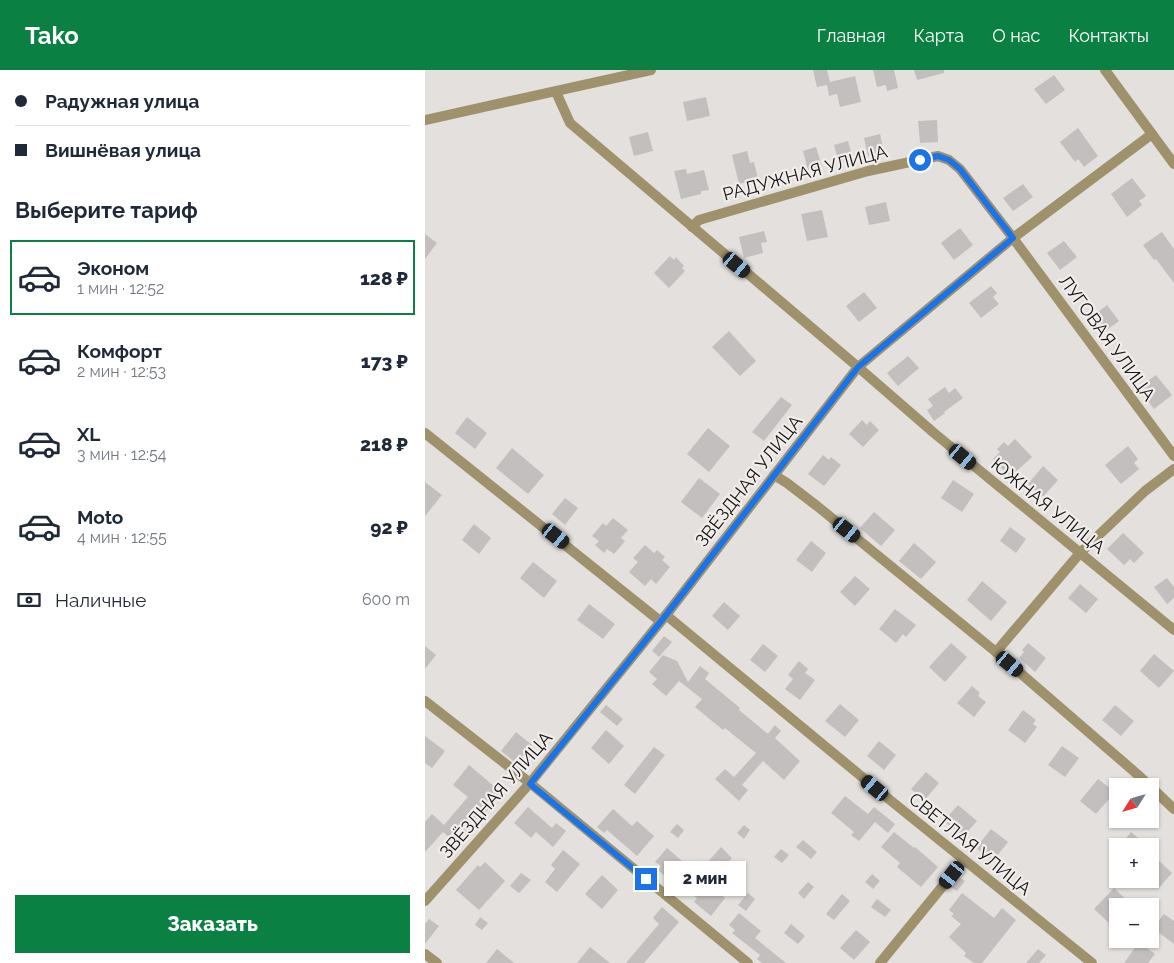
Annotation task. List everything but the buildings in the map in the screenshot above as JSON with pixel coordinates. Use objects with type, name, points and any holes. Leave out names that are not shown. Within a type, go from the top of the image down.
[{"type":"street","points":[[425,120],[651,70]]},
{"type":"street","points":[[1105,70],[1174,164]]},
{"type":"street","name":"ЮЖНАЯ УЛИЦА","points":[[557,92],[570,123],[934,433],[1174,630]]},
{"type":"street","name":"ЗВЁЗДНАЯ УЛИЦА","points":[[425,901],[530,784],[663,618],[858,367],[1013,238],[1152,134]]},
{"type":"street","name":"РАДУЖНАЯ УЛИЦА","points":[[692,227],[699,220],[868,170],[938,156],[949,160],[960,169],[1013,238]]},
{"type":"street","name":"ЛУГОВАЯ УЛИЦА","points":[[1013,238],[1174,456]]},
{"type":"street","name":"СВЕТЛАЯ УЛИЦА","points":[[425,433],[663,618],[1092,963]]},
{"type":"street","points":[[996,652],[1079,553],[1145,491],[1174,469]]},
{"type":"street","points":[[774,475],[817,506],[996,652],[1137,774],[1174,809]]},
{"type":"street","points":[[425,701],[530,784],[748,963]]},
{"type":"street","points":[[880,963],[964,860]]},
{"type":"street","points":[[425,954],[437,963]]},
{"type":"route","points":[[646,879],[530,784],[666,615],[858,367],[1013,238],[960,169],[949,160],[938,156],[920,160]]}]
